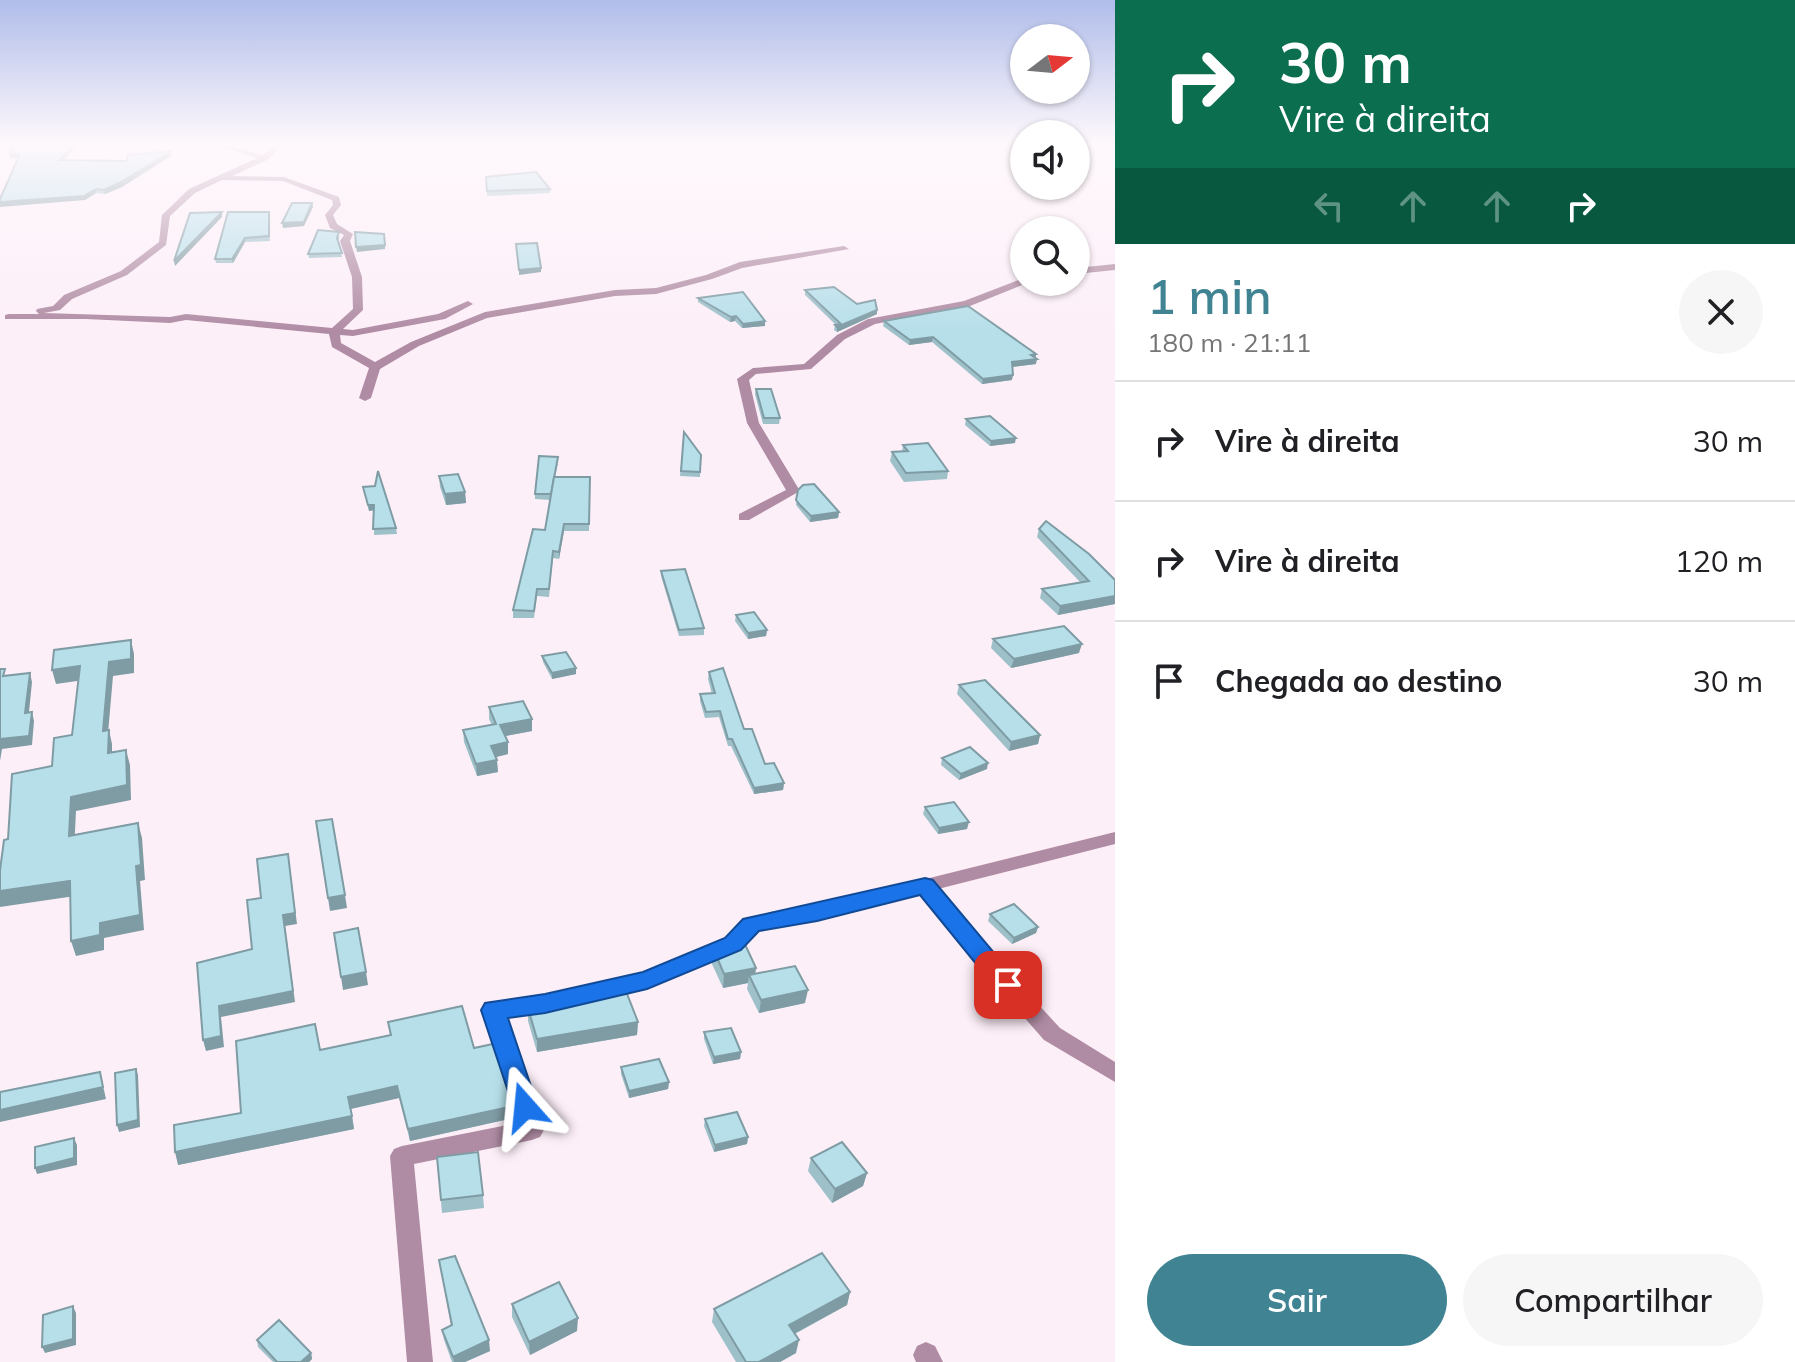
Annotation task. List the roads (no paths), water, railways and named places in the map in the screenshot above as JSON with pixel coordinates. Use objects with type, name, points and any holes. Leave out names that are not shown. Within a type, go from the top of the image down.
[{"type":"street","points":[[35,318],[56,308],[68,297],[124,273],[146,258],[163,243],[166,215],[176,206]]},
{"type":"street","points":[[334,332],[358,310],[357,277],[345,239],[349,234],[333,226],[329,215],[337,206]]},
{"type":"street","points":[[365,398],[375,367],[415,344],[485,315],[615,293],[656,291],[740,265],[844,249]]},
{"type":"street","points":[[1090,270],[1115,267]]},
{"type":"street","points":[[744,517],[793,491],[753,423],[743,379],[753,371],[807,367],[841,337],[872,321],[966,304],[1010,287]]},
{"type":"street","points":[[4,317],[86,316],[170,320],[186,317],[353,333],[441,317],[468,304]]},
{"type":"street","points":[[4,317],[56,308]]},
{"type":"street","points":[[334,332],[336,345],[375,367]]},
{"type":"street","points":[[420,1362],[402,1156],[532,1130],[493,1010],[545,1004],[647,980],[733,944],[751,925],[771,919],[817,913],[1115,838]]},
{"type":"street","points":[[925,886],[973,946],[1052,1034],[1115,1073]]}]
